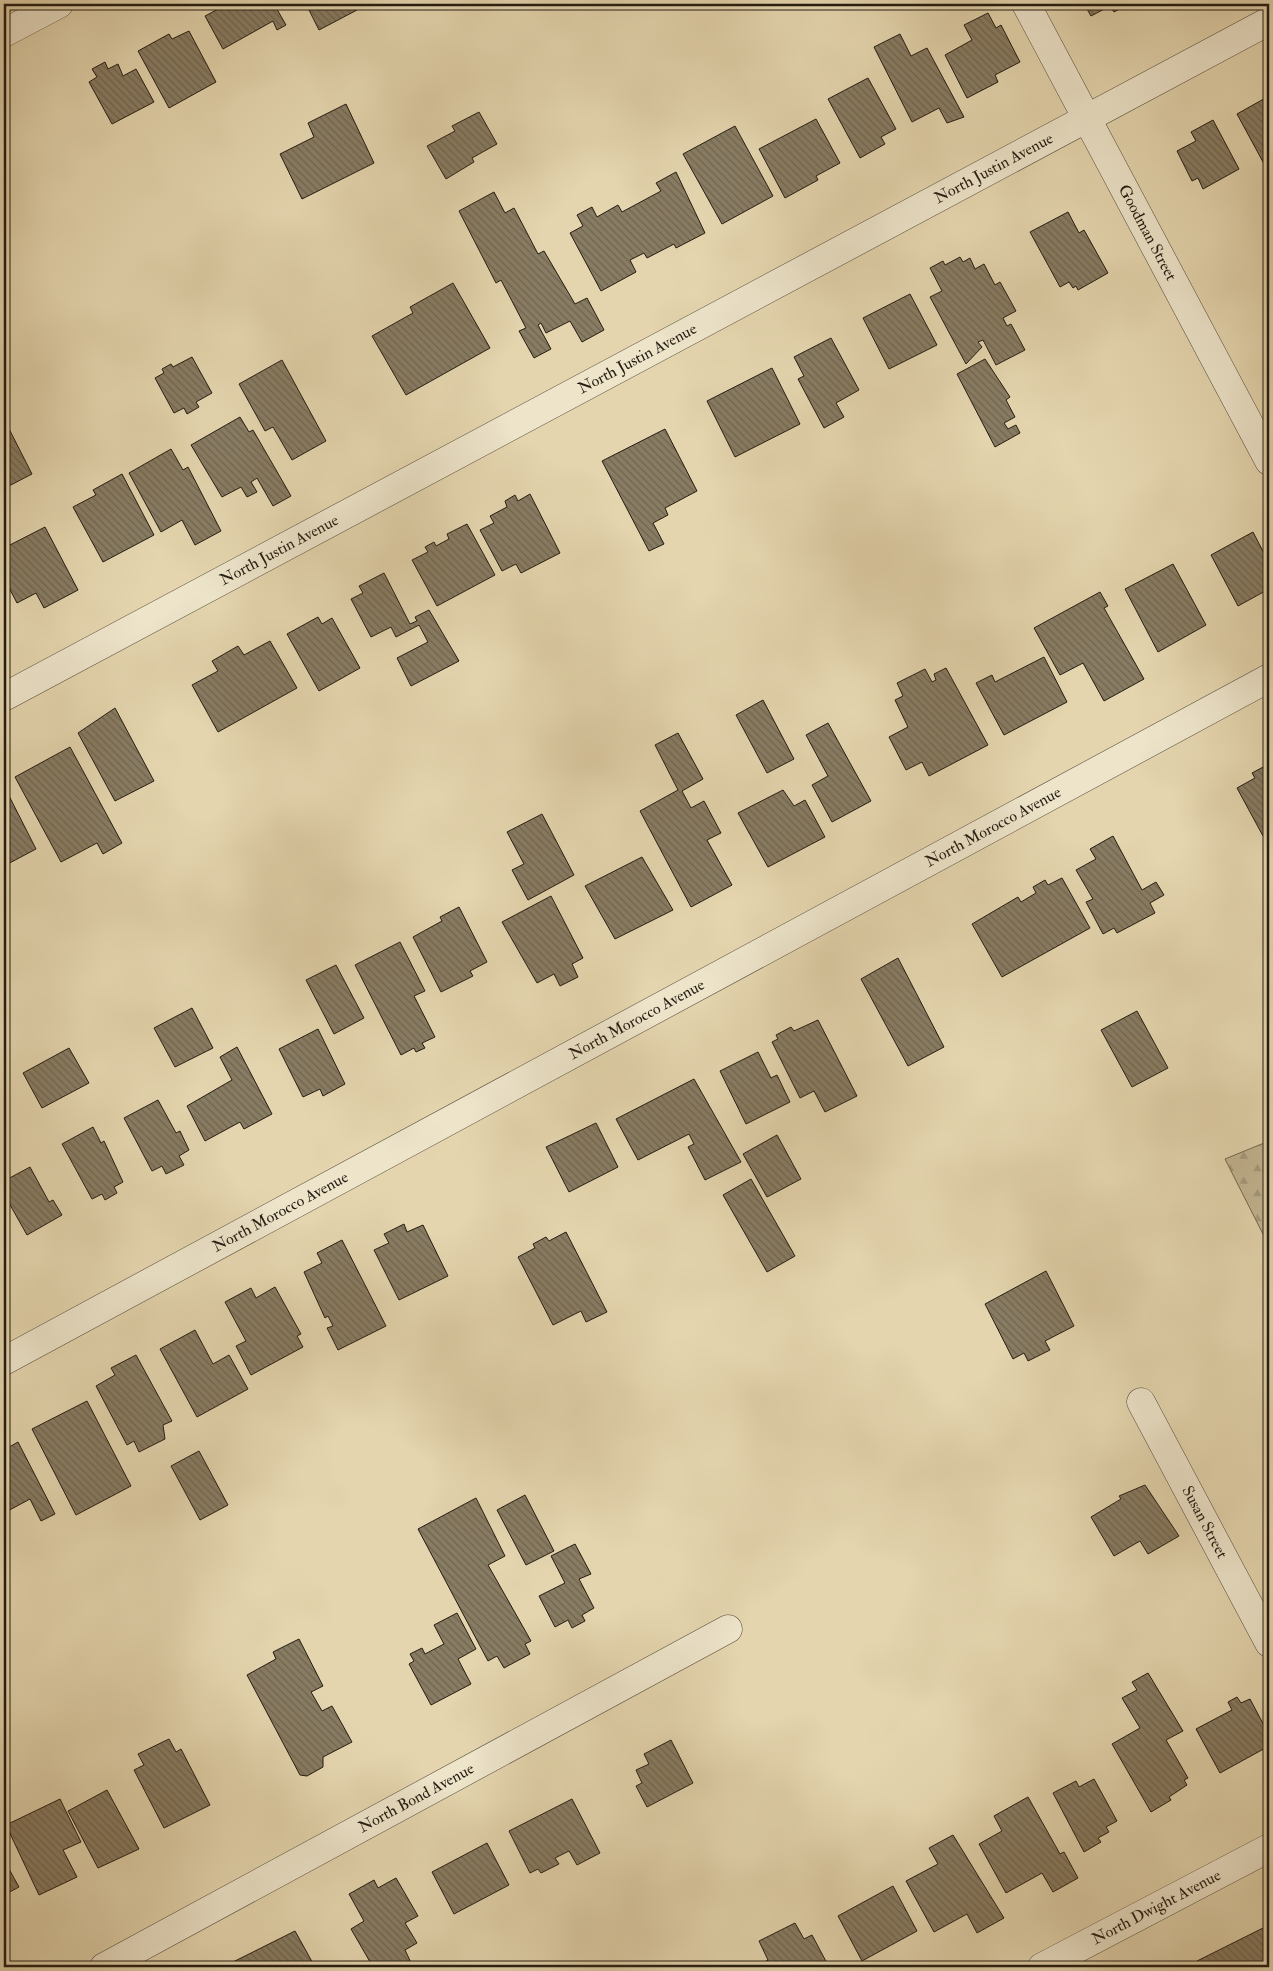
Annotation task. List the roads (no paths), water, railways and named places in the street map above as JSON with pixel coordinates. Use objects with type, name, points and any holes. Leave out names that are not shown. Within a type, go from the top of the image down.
[{"type":"street","points":[[4,33],[59,4]]},
{"type":"street","name":"Goodman Street","points":[[1026,4],[1269,461]]},
{"type":"street","name":"North Justin Avenue","points":[[4,697],[1269,21]]},
{"type":"street","name":"North Morocco Avenue","points":[[4,1361],[1269,678]]},
{"type":"street","name":"Susan Street","points":[[1141,1402],[1269,1643]]},
{"type":"street","name":"North Bond Avenue","points":[[104,1967],[728,1629]]},
{"type":"street","name":"North Dwight Avenue","points":[[1042,1967],[1269,1848]]}]
